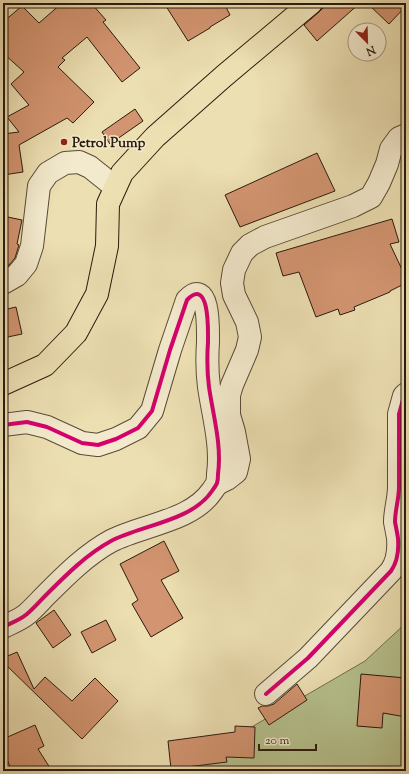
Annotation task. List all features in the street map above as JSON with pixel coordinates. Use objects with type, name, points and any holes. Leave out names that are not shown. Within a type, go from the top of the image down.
[{"type":"highway","points":[[3,384],[45,365],[76,333],[96,294],[107,246],[108,204],[122,173],[155,137],[310,3]]},
{"type":"street","points":[[217,484],[236,472],[239,459],[229,415],[229,395],[247,350],[250,337],[247,322],[234,295],[232,283],[234,270],[242,253],[250,245],[265,237],[353,206],[371,197],[387,164],[391,149],[400,138],[406,135]]},
{"type":"street","points":[[3,283],[17,275],[26,264],[32,246],[39,186],[48,173],[65,163],[78,162],[90,167],[115,187]]},
{"type":"street","points":[[3,425],[27,422],[47,427],[82,443],[98,445],[116,439],[138,428],[152,411],[187,300],[196,294],[203,300],[206,307],[208,323],[207,364],[209,386],[220,464],[217,484],[209,496],[186,513],[174,519],[130,533],[110,542],[86,558],[27,614],[3,627]]},
{"type":"street","points":[[266,694],[308,658],[395,565],[398,556],[398,538],[395,522],[399,496],[399,414],[404,396],[406,394]]},
{"type":"green space","points":[[406,623],[406,771],[176,771],[365,661]]},
{"type":"building","points":[[62,3],[91,3],[106,20],[103,22],[140,68],[122,82],[87,37],[62,58],[65,60],[58,67],[94,102],[73,123],[67,118],[19,145],[23,172],[3,175],[3,134],[19,132],[7,117],[29,105],[11,84],[24,72],[3,53],[3,22],[22,6],[39,23]]},
{"type":"building","points":[[164,3],[224,3],[230,15],[188,41]]},
{"type":"building","points":[[324,3],[360,3],[317,41],[304,25],[323,8]]},
{"type":"building","points":[[367,3],[406,3],[406,6],[389,24]]},
{"type":"building","points":[[135,109],[143,121],[110,144],[102,132]]},
{"type":"building","points":[[317,153],[335,191],[240,227],[225,195]]},
{"type":"building","points":[[3,216],[22,220],[17,244],[19,245],[15,258],[3,269]]},
{"type":"building","points":[[392,219],[399,242],[390,244],[406,278],[406,283],[390,292],[354,307],[355,310],[340,315],[338,309],[316,317],[299,272],[283,276],[276,253]]},
{"type":"building","points":[[16,307],[22,334],[3,338],[3,310]]},
{"type":"building","points":[[164,541],[179,571],[161,580],[183,618],[151,637],[132,604],[138,600],[120,564]]},
{"type":"building","points":[[54,610],[71,635],[53,648],[36,623]]},
{"type":"building","points":[[106,620],[116,640],[92,653],[81,632]]},
{"type":"building","points":[[17,652],[34,689],[45,677],[72,701],[95,678],[118,701],[82,739],[3,662],[3,658]]},
{"type":"building","points":[[361,674],[406,678],[406,717],[383,713],[382,728],[357,726]]},
{"type":"building","points":[[297,684],[307,700],[269,725],[258,708],[274,704]]},
{"type":"building","points":[[35,725],[44,746],[38,749],[52,771],[12,771],[3,750],[3,739]]},
{"type":"building","points":[[235,726],[255,727],[254,758],[226,757],[227,762],[171,769],[168,741],[235,732]]},
{"type":"cycle path","points":[[3,425],[27,422],[47,427],[82,443],[98,445],[116,439],[138,428],[152,411],[187,300],[195,295],[200,295],[204,300],[208,336],[208,381],[219,452],[218,478],[216,486],[203,501],[179,516],[123,535],[102,546],[69,573],[27,614],[3,627]]},
{"type":"cycle path","points":[[266,694],[308,658],[391,571],[395,563],[398,555],[398,538],[395,522],[399,487],[399,414],[404,396],[406,394]]},
{"type":"place","name":"Petrol Pump","points":[[64,142]]}]
